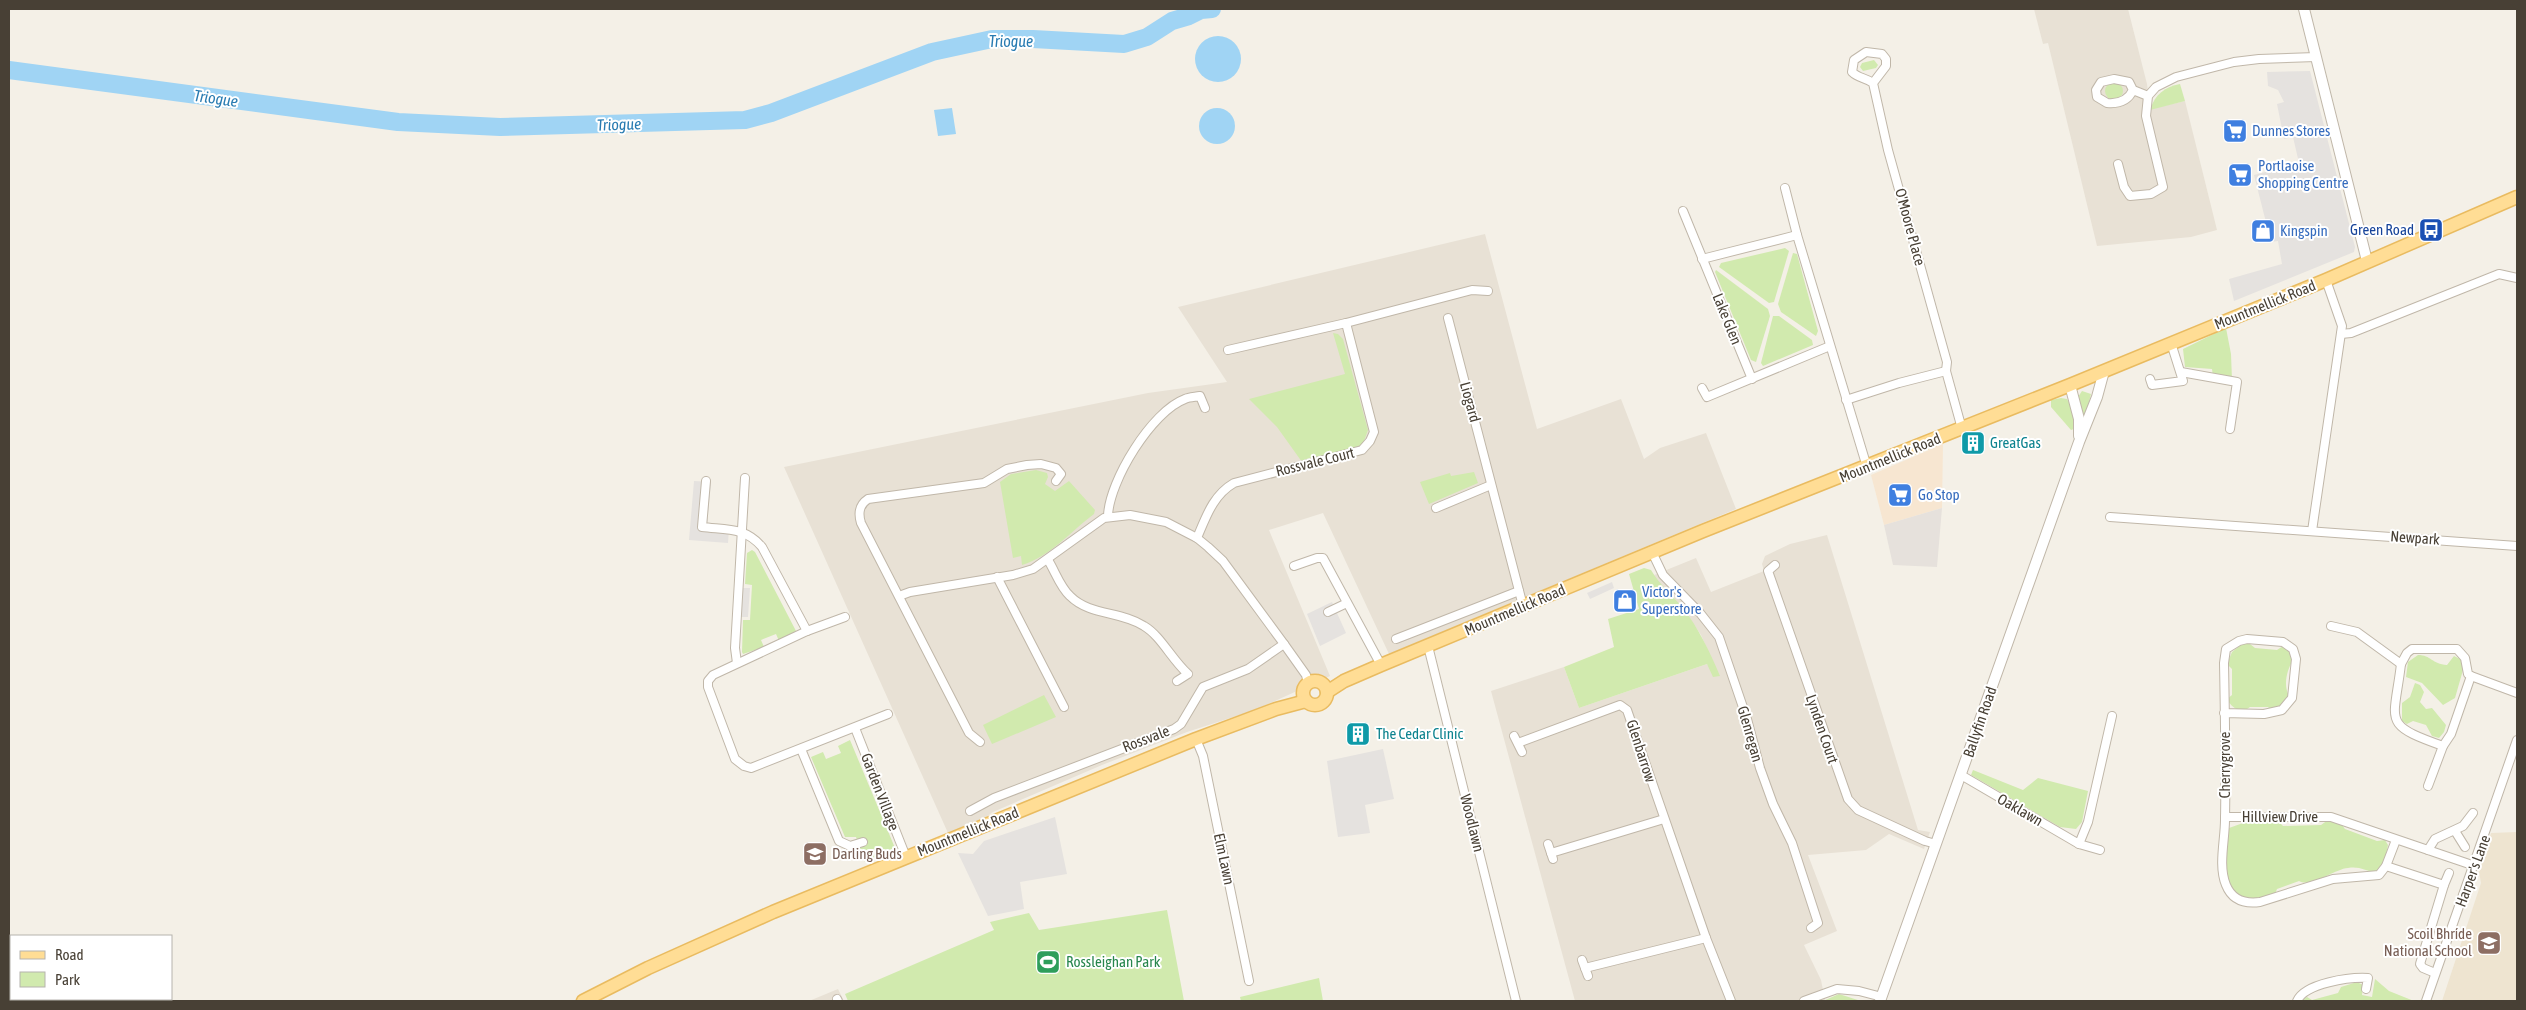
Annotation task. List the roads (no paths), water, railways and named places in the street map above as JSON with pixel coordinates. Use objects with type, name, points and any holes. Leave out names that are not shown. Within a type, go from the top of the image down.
[{"type":"main road","name":"Mountmellick Road","points":[[582,1001],[648,968],[773,912],[1196,739],[1276,709],[1306,691],[1318,705],[1325,700],[1325,688],[1652,552],[2070,386],[2326,280],[2517,197]]},
{"type":"main road","points":[[1306,691],[1316,681],[1325,688]]},
{"type":"street","points":[[2304,9],[2367,261]]},
{"type":"street","points":[[1866,52],[1882,54],[1886,60],[1886,66],[1873,83],[1866,78],[1857,77],[1852,72],[1854,60],[1866,52]]},
{"type":"street","points":[[2118,164],[2124,187],[2130,196],[2151,194],[2163,187],[2146,116],[2148,96],[2165,81],[2207,67],[2259,58],[2316,57]]},
{"type":"street","points":[[2133,90],[2127,99],[2113,104],[2102,102],[2097,97],[2096,90],[2101,82],[2120,79],[2129,82],[2133,90],[2148,96]]},
{"type":"street","name":"O'Moore Place","points":[[1873,83],[1883,128],[1947,362],[1946,372],[1962,429]]},
{"type":"street","points":[[1785,188],[1797,235],[1867,467]]},
{"type":"street","name":"Lake Glen","points":[[1683,211],[1752,379]]},
{"type":"street","points":[[1702,259],[1797,235]]},
{"type":"street","points":[[2341,334],[2351,334],[2499,274],[2517,278]]},
{"type":"street","points":[[2312,531],[2342,326],[2326,280]]},
{"type":"street","points":[[1228,350],[1346,323],[1472,290],[1488,291]]},
{"type":"street","name":"Liogard","points":[[1448,318],[1523,606]]},
{"type":"street","name":"Rossvale Court","points":[[1197,538],[1205,516],[1224,488],[1234,483],[1362,450],[1370,441],[1374,432],[1346,323]]},
{"type":"street","points":[[2150,379],[2152,386],[2183,381],[2171,343]]},
{"type":"street","points":[[1702,388],[1707,397],[1830,346]]},
{"type":"street","name":"Ballyfin Road","points":[[1881,999],[2079,442],[2097,397],[2104,371]]},
{"type":"street","points":[[1846,400],[1898,382],[1946,372]]},
{"type":"street","points":[[2181,372],[2237,382],[2230,428]]},
{"type":"street","name":"Ballyfin Road","points":[[2070,386],[2079,419],[2079,442]]},
{"type":"street","points":[[1108,516],[1110,496],[1123,466],[1137,444],[1167,410],[1184,399],[1200,396],[1205,408]]},
{"type":"street","points":[[980,742],[969,733],[858,514],[863,502],[868,499],[984,483],[1007,469],[1041,464],[1056,468],[1061,474],[1056,481]]},
{"type":"street","points":[[737,663],[735,648],[745,478]]},
{"type":"street","points":[[706,481],[702,527],[742,532],[754,537],[762,547],[807,630]]},
{"type":"street","points":[[1436,508],[1491,485]]},
{"type":"street","points":[[900,596],[1033,570],[1108,516],[1130,515],[1166,522],[1197,538],[1222,560],[1306,676],[1306,691]]},
{"type":"street","name":"Newpark","points":[[2110,517],[2517,546]]},
{"type":"street","name":"Glenregan","points":[[1652,552],[1663,575],[1700,613],[1718,637],[1747,719],[1766,786],[1792,843],[1818,923],[1811,928]]},
{"type":"street","points":[[1294,566],[1317,558],[1323,558],[1380,665]]},
{"type":"street","points":[[1048,560],[1069,596],[1091,609],[1132,618],[1153,633],[1175,662],[1188,674],[1177,680]]},
{"type":"street","name":"Lynden Court","points":[[1775,565],[1768,571],[1848,799],[1858,810],[1925,842],[1936,844]]},
{"type":"street","points":[[997,577],[1064,707]]},
{"type":"street","points":[[1396,639],[1519,591]]},
{"type":"street","points":[[1328,612],[1347,603]]},
{"type":"street","points":[[845,617],[807,630],[713,675],[708,681],[708,687],[735,759],[744,766],[751,768],[888,714]]},
{"type":"street","points":[[2332,626],[2357,632],[2400,664]]},
{"type":"street","name":"Cherrygrove","points":[[2224,714],[2274,714],[2288,705],[2292,698],[2296,659],[2293,649],[2282,642],[2247,639],[2239,641],[2226,649],[2224,714],[2225,817]]},
{"type":"street","name":"Rossvale","points":[[970,811],[994,798],[1174,729],[1181,724],[1203,687],[1248,669],[1284,644]]},
{"type":"street","name":"Woodlawn","points":[[1428,646],[1516,1001]]},
{"type":"street","points":[[2443,746],[2411,735],[2399,726],[2394,711],[2400,664],[2412,649],[2451,648],[2462,653],[2468,674],[2517,693]]},
{"type":"street","points":[[2428,786],[2443,746],[2451,734],[2471,676]]},
{"type":"street","name":"Glenbarrow","points":[[1522,752],[1516,740],[1620,705],[1627,710],[1706,938],[1730,1001]]},
{"type":"street","points":[[2079,844],[2088,822],[2112,716]]},
{"type":"street","name":"Garden Village","points":[[855,728],[906,857]]},
{"type":"street","name":"Elm Lawn","points":[[1196,739],[1203,756],[1249,981]]},
{"type":"street","name":"Harper's Lane","points":[[2426,1001],[2475,866],[2517,740]]},
{"type":"street","points":[[801,749],[839,840],[850,846],[863,842]]},
{"type":"street","name":"Oaklawn","points":[[1961,776],[2079,844],[2100,850]]},
{"type":"street","points":[[2428,850],[2435,839],[2442,834],[2456,831],[2463,826],[2473,813]]},
{"type":"street","name":"Hillview Drive","points":[[2386,866],[2374,876],[2339,878],[2260,902],[2242,902],[2230,891],[2224,877],[2225,817],[2331,817],[2475,866]]},
{"type":"street","points":[[1548,844],[1552,856],[1664,819]]},
{"type":"street","points":[[2456,831],[2465,847]]},
{"type":"street","points":[[2396,840],[2386,866],[2444,885]]},
{"type":"street","points":[[2436,972],[2423,968],[2420,964],[2449,873]]},
{"type":"street","points":[[1582,960],[1586,972],[1706,938]]},
{"type":"street","points":[[2298,1001],[2300,995],[2308,990],[2352,977],[2368,978],[2366,989]]},
{"type":"street","points":[[1804,1001],[1837,989],[1859,991],[1881,999]]},
{"type":"water","points":[[1213,36],[1223,36],[1237,46],[1241,59],[1237,72],[1231,78],[1223,82],[1213,82],[1199,72],[1195,64],[1195,54],[1205,40]]},
{"type":"water","points":[[952,108],[956,134],[938,136],[934,110]]},
{"type":"water","points":[[1217,108],[1224,109],[1230,113],[1234,119],[1234,133],[1230,139],[1224,143],[1217,144],[1210,143],[1204,139],[1200,133],[1199,126],[1200,119],[1204,113],[1210,109]]},
{"type":"waterway","name":"Triogue","points":[[9,70],[398,122],[500,127],[745,120],[771,113],[932,52],[992,39],[1033,39],[1124,44],[1147,37],[1172,21],[1201,10],[1212,9]]},
{"type":"place","name":"Dunnes Stores","points":[[2235,131]]},
{"type":"place","name":"Portlaoise Shopping Centre","points":[[2240,175]]},
{"type":"place","name":"Green Road","points":[[2431,230]]},
{"type":"place","name":"Kingspin","points":[[2263,231]]},
{"type":"place","name":"GreatGas","points":[[1973,443]]},
{"type":"place","name":"Go Stop","points":[[1900,495]]},
{"type":"place","name":"Victor's Superstore","points":[[1625,601]]},
{"type":"place","name":"The Cedar Clinic","points":[[1358,734]]},
{"type":"place","name":"Darling Buds","points":[[815,854]]},
{"type":"place","name":"Scoil Bhríde National School","points":[[2489,943]]},
{"type":"place","name":"Rossleighan Park","points":[[1048,962]]}]
